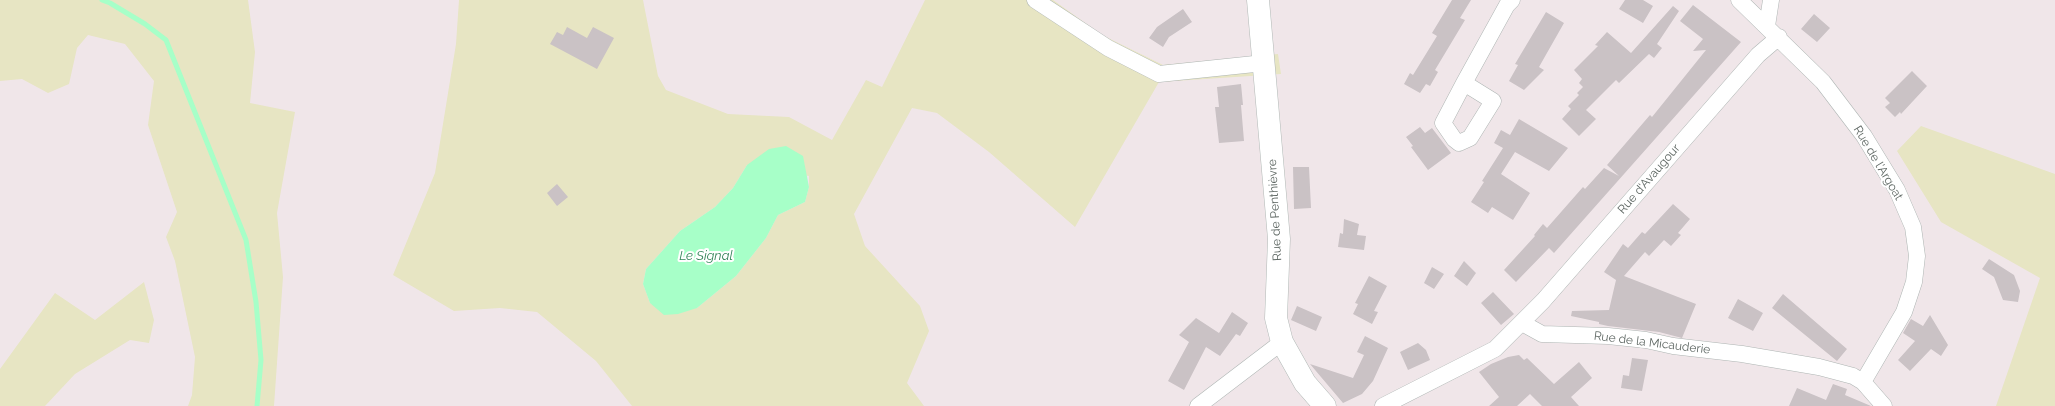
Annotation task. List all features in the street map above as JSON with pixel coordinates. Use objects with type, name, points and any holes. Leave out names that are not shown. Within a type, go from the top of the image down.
[{"type":"street","points":[[1035,0],[1108,48],[1159,74],[1264,63]]},
{"type":"street","name":"Rue de Penthièvre","points":[[1258,0],[1279,239],[1276,318],[1282,342],[1305,383],[1325,406]]},
{"type":"street","points":[[1464,83],[1507,5],[1512,0]]},
{"type":"street","points":[[1767,26],[1771,0]]},
{"type":"street","name":"Rue de l'Argoat","points":[[1741,1],[1823,82],[1864,136],[1897,190],[1913,227],[1917,256],[1914,282],[1904,312],[1863,382]]},
{"type":"street","name":"Rue d'Avaugour","points":[[1522,323],[1758,55],[1779,37]]},
{"type":"street","points":[[1383,406],[1495,349],[1522,323]]},
{"type":"street","name":"Rue de la Micauderie","points":[[1522,323],[1542,334],[1608,336],[1646,340],[1673,346],[1742,354],[1819,367],[1853,376],[1863,382],[1884,406]]},
{"type":"street","points":[[1198,406],[1282,342]]},
{"type":"shaded area","points":[[0,0],[248,0],[255,52],[250,103],[295,112],[277,213],[283,277],[274,406],[188,406],[192,395],[195,357],[175,261],[166,237],[177,212],[148,125],[154,81],[125,44],[88,35],[77,48],[69,84],[48,93],[22,79],[0,81]]},
{"type":"shaded area","points":[[459,0],[643,0],[658,76],[666,90],[728,114],[789,117],[832,140],[866,80],[882,87],[925,0],[1053,0],[1102,35],[1163,65],[1278,54],[1281,74],[1159,82],[1075,227],[989,152],[937,113],[912,108],[854,214],[865,246],[920,306],[929,331],[907,383],[924,406],[632,406],[596,361],[537,312],[500,308],[454,311],[393,275],[435,173],[456,44]],"holes":[[[747,165],[809,176],[809,187],[805,202],[778,215],[766,238],[736,276],[697,308],[650,303],[643,284],[646,269],[680,231],[715,207],[733,188]]]},
{"type":"shaded area","points":[[1921,126],[2055,174],[2055,406],[1996,406],[2040,278],[1941,222],[1897,151]]},
{"type":"shaded area","points":[[144,282],[154,320],[149,343],[130,340],[75,374],[45,406],[0,406],[0,369],[55,293],[95,320]]},
{"type":"water","name":"Le Signal","points":[[786,146],[803,156],[809,187],[805,202],[778,215],[766,238],[736,276],[697,308],[678,314],[664,315],[650,303],[643,284],[646,269],[680,231],[715,207],[733,188],[747,165],[769,149]]},
{"type":"building","points":[[1452,0],[1471,0],[1460,18],[1465,20],[1435,70],[1438,72],[1430,86],[1426,84],[1420,93],[1404,84],[1410,73],[1413,75],[1437,36],[1432,33]]},
{"type":"building","points":[[1625,0],[1643,0],[1653,6],[1643,23],[1619,9]]},
{"type":"building","points":[[1693,5],[1741,42],[1554,253],[1549,248],[1516,282],[1504,270],[1535,236],[1534,235],[1543,224],[1547,228],[1583,187],[1585,189],[1604,168],[1619,176],[1607,165],[1650,115],[1652,117],[1706,50],[1693,51],[1703,39],[1680,21]]},
{"type":"building","points":[[1673,6],[1679,11],[1657,44],[1662,48],[1654,58],[1649,54],[1619,83],[1616,80],[1586,110],[1596,119],[1579,136],[1562,119],[1571,109],[1568,106],[1579,95],[1577,93],[1583,87],[1579,83],[1582,79],[1574,70],[1598,46],[1595,45],[1607,32],[1631,53]]},
{"type":"building","points":[[1183,9],[1192,22],[1169,37],[1163,47],[1149,38],[1157,27]]},
{"type":"building","points":[[1546,12],[1564,23],[1539,67],[1544,70],[1524,90],[1509,81],[1518,65],[1515,64]]},
{"type":"building","points":[[1814,14],[1830,28],[1817,42],[1801,29]]},
{"type":"building","points":[[567,27],[587,38],[593,27],[614,38],[597,69],[550,44],[557,32],[563,35]]},
{"type":"building","points":[[1912,71],[1927,86],[1901,114],[1900,112],[1895,117],[1885,107],[1890,103],[1885,98]]},
{"type":"building","points":[[1241,84],[1244,141],[1219,143],[1215,107],[1219,107],[1217,87]]},
{"type":"building","points":[[1519,119],[1568,148],[1549,171],[1515,152],[1501,174],[1530,193],[1513,220],[1492,207],[1488,213],[1471,202],[1484,182],[1482,181],[1503,148],[1494,143],[1501,130],[1510,135]]},
{"type":"building","points":[[1420,127],[1425,133],[1432,128],[1451,153],[1428,170],[1411,147],[1413,146],[1406,137]]},
{"type":"building","points":[[1293,167],[1309,167],[1311,208],[1294,209]]},
{"type":"building","points":[[557,184],[568,197],[557,206],[547,193]]},
{"type":"building","points":[[1673,204],[1690,219],[1678,233],[1681,235],[1671,246],[1664,240],[1649,256],[1645,252],[1624,276],[1696,304],[1682,338],[1659,332],[1608,326],[1599,324],[1599,322],[1571,316],[1572,311],[1609,310],[1616,280],[1604,272],[1623,244],[1628,248],[1642,232],[1645,234]]},
{"type":"building","points":[[1344,219],[1359,224],[1357,235],[1366,236],[1364,250],[1338,247],[1340,233],[1343,234]]},
{"type":"building","points":[[1989,259],[2014,275],[2020,291],[2018,302],[2003,300],[1994,277],[1982,269]]},
{"type":"building","points":[[1464,261],[1476,273],[1467,286],[1454,276]]},
{"type":"building","points":[[1432,267],[1444,274],[1434,289],[1424,283]]},
{"type":"building","points":[[1369,276],[1387,286],[1374,311],[1378,312],[1372,324],[1353,314],[1358,304],[1355,303]]},
{"type":"building","points":[[1493,292],[1514,314],[1501,325],[1481,303]]},
{"type":"building","points":[[1783,294],[1847,349],[1837,361],[1772,308]]},
{"type":"building","points":[[1738,299],[1763,313],[1753,331],[1728,318]]},
{"type":"building","points":[[1297,306],[1322,317],[1316,331],[1291,320]]},
{"type":"building","points":[[1232,312],[1248,323],[1240,336],[1236,334],[1220,356],[1206,347],[1184,390],[1168,381],[1189,342],[1179,335],[1196,318],[1219,333]]},
{"type":"building","points":[[1930,315],[1948,345],[1941,356],[1931,349],[1910,371],[1898,360],[1915,341],[1903,333],[1911,319],[1923,326]]},
{"type":"building","points":[[1365,336],[1388,348],[1373,381],[1362,394],[1343,403],[1310,364],[1353,378],[1364,355],[1357,352]]},
{"type":"building","points":[[1418,343],[1426,350],[1430,360],[1408,370],[1400,352]]},
{"type":"building","points":[[1519,355],[1524,360],[1527,358],[1554,384],[1579,362],[1592,378],[1571,397],[1579,406],[1542,406],[1530,394],[1517,406],[1489,406],[1499,397],[1479,372],[1491,364],[1508,357]]},
{"type":"building","points":[[1632,358],[1648,360],[1642,391],[1621,388],[1623,375],[1629,376]]},
{"type":"building","points":[[1833,384],[1847,389],[1845,395],[1871,406],[1789,406],[1797,388],[1826,400]]},
{"type":"waterway","points":[[102,0],[110,3],[145,24],[166,40],[246,240],[256,302],[261,360],[257,406]]}]
